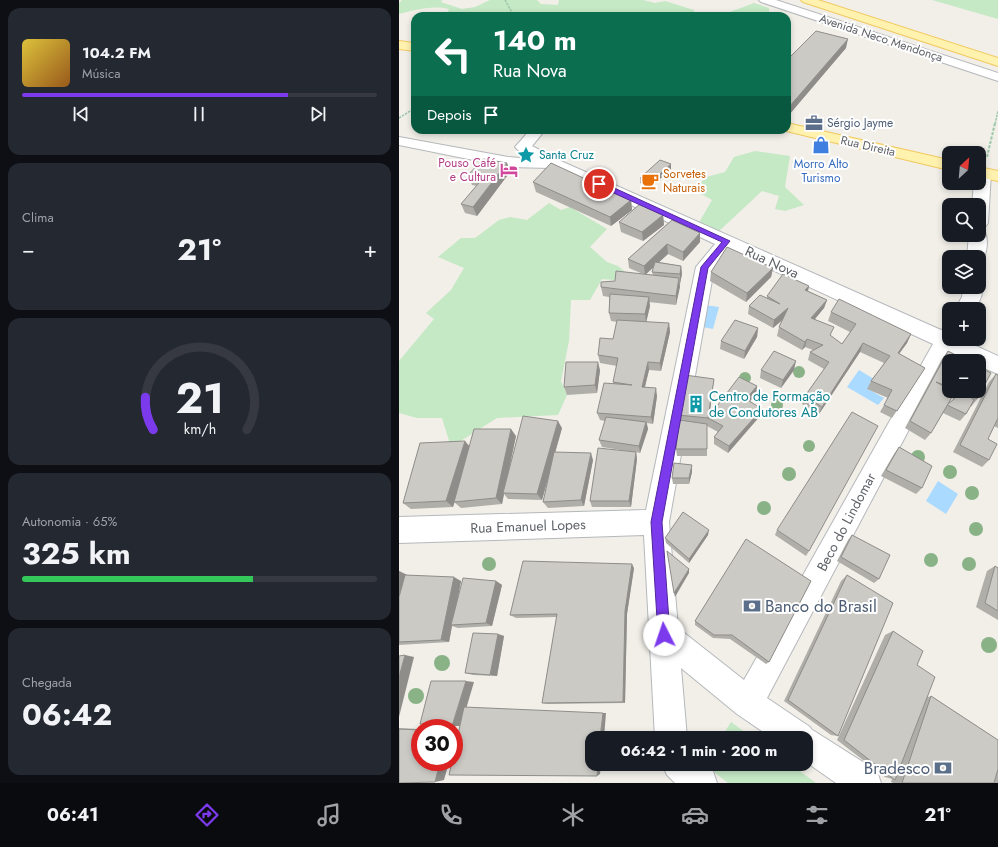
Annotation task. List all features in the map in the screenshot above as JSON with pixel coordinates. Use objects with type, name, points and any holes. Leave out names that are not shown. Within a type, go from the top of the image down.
[{"type":"main road","name":"Avenida Neco Mendonça","points":[[807,0],[998,62]]},
{"type":"main road","points":[[399,45],[411,46]]},
{"type":"main road","name":"Rua Direita","points":[[791,128],[942,163]]},
{"type":"street","name":"Avenida Neco Mendonça","points":[[765,0],[998,77]]},
{"type":"street","points":[[508,162],[534,134]]},
{"type":"street","points":[[399,141],[508,162],[557,164]]},
{"type":"street","name":"Rua Nova","points":[[523,147],[557,164],[727,241],[942,336]]},
{"type":"street","points":[[983,198],[987,174]]},
{"type":"street","points":[[671,731],[656,522],[705,267],[727,241]]},
{"type":"street","name":"Beco do Lindomar","points":[[748,703],[943,346]]},
{"type":"street","name":"Rua Nova","points":[[962,346],[998,366]]},
{"type":"street","name":"Rua Emanuel Lopes","points":[[399,530],[656,522]]},
{"type":"street","points":[[664,635],[748,703],[789,731]]},
{"type":"street","points":[[813,748],[865,783]]},
{"type":"street","points":[[674,771],[677,783]]},
{"type":"street","points":[[686,771],[701,783]]},
{"type":"path","points":[[505,0],[512,12]]},
{"type":"path","points":[[399,118],[411,110]]},
{"type":"path","points":[[987,174],[998,112]]},
{"type":"green space","points":[[402,0],[442,0],[441,2],[462,9],[475,7],[490,0],[537,0],[541,4],[558,5],[559,0],[643,0],[655,3],[665,1],[694,10],[694,12],[448,12],[449,9],[424,8],[399,14],[399,3]]},
{"type":"green space","points":[[932,0],[998,0],[998,19]]},
{"type":"green space","points":[[754,3],[769,8],[769,12],[730,12]]},
{"type":"green space","points":[[755,151],[790,156],[785,187],[804,205],[785,211],[775,209],[779,196],[762,191],[717,233],[697,226],[712,200],[694,190],[706,177],[725,172],[734,157]]},
{"type":"green space","points":[[549,203],[561,210],[570,207],[607,229],[590,247],[607,262],[618,266],[628,274],[627,281],[602,279],[590,300],[571,300],[569,341],[561,381],[567,395],[558,415],[497,418],[451,447],[442,418],[417,418],[399,413],[399,361],[434,319],[426,313],[451,290],[464,268],[438,257],[461,238],[475,238],[499,220],[510,217],[527,220]]},
{"type":"green space","points":[[731,722],[743,731],[725,731]]},
{"type":"green space","points":[[713,771],[800,771],[816,783],[728,783]]},
{"type":"water","points":[[704,305],[719,307],[713,329],[698,326]]},
{"type":"water","points":[[859,370],[874,379],[868,389],[884,398],[878,405],[847,387]]},
{"type":"water","points":[[938,481],[958,494],[946,514],[926,501]]},
{"type":"building","points":[[816,31],[848,39],[791,105],[791,56]]},
{"type":"building","points":[[483,159],[507,163],[473,207],[461,204],[483,178],[468,175]]},
{"type":"building","points":[[660,160],[671,164],[651,182],[640,178]]},
{"type":"building","points":[[551,163],[631,200],[610,217],[533,182]]},
{"type":"building","points":[[640,204],[663,215],[642,232],[619,222]]},
{"type":"building","points":[[672,220],[700,233],[683,252],[667,244],[644,266],[628,259]]},
{"type":"building","points":[[727,247],[773,268],[747,293],[711,272]]},
{"type":"building","points":[[655,262],[681,266],[680,274],[652,272]]},
{"type":"building","points":[[616,271],[679,278],[676,296],[601,287],[601,282],[615,281]]},
{"type":"building","points":[[783,274],[809,286],[805,290],[827,300],[811,318],[834,327],[830,335],[842,344],[856,324],[831,312],[839,299],[911,334],[898,353],[925,368],[897,411],[884,405],[892,390],[871,381],[890,356],[863,343],[822,407],[805,396],[829,362],[810,352],[823,345],[807,339],[805,342],[779,327],[788,308],[774,320],[749,306],[760,295],[780,304],[767,296]]},
{"type":"building","points":[[610,294],[649,297],[645,314],[609,313]]},
{"type":"building","points":[[617,320],[669,323],[660,363],[648,362],[642,387],[656,388],[651,417],[597,413],[604,383],[632,385],[613,382],[618,358],[598,355],[600,338],[613,339]]},
{"type":"building","points":[[735,320],[758,328],[745,351],[721,341]]},
{"type":"building","points":[[774,351],[796,361],[783,380],[761,370]]},
{"type":"building","points":[[948,351],[954,354],[946,354]]},
{"type":"building","points":[[566,362],[598,362],[595,385],[564,387]]},
{"type":"building","points":[[942,362],[942,384],[936,382],[942,385],[942,398],[951,398],[931,433],[910,421]]},
{"type":"building","points":[[986,370],[991,373],[986,382]]},
{"type":"building","points":[[996,374],[998,375],[998,418],[988,439],[997,444],[989,460],[960,445],[984,398],[986,398],[986,394]]},
{"type":"building","name":"Centro de Formação de Condutores AB","points":[[685,375],[714,379],[708,418],[678,415]]},
{"type":"building","points":[[739,377],[757,386],[746,399],[762,409],[729,446],[714,437],[723,426],[708,418]]},
{"type":"building","points":[[955,398],[971,398],[974,400],[966,414],[947,405]]},
{"type":"building","points":[[852,412],[878,426],[809,551],[777,530]]},
{"type":"building","points":[[523,416],[558,421],[537,494],[503,493]]},
{"type":"building","points":[[606,417],[646,422],[639,446],[599,440]]},
{"type":"building","points":[[679,420],[707,424],[707,449],[676,449]]},
{"type":"building","points":[[474,429],[511,429],[496,498],[454,502]]},
{"type":"building","points":[[465,441],[446,501],[403,503],[420,443]]},
{"type":"building","points":[[899,447],[932,466],[922,488],[886,470]]},
{"type":"building","points":[[598,448],[636,452],[629,501],[590,501]]},
{"type":"building","points":[[554,452],[591,453],[581,500],[543,502]]},
{"type":"building","points":[[674,463],[692,465],[689,478],[672,478]]},
{"type":"building","points":[[683,512],[709,530],[689,559],[665,538]]},
{"type":"building","points":[[852,535],[890,555],[879,579],[841,557]]},
{"type":"building","name":"Banco do Brasil","points":[[746,539],[811,581],[769,662],[732,635],[714,635],[695,621]]},
{"type":"building","points":[[667,551],[689,569],[674,593]]},
{"type":"building","points":[[523,561],[632,564],[625,611],[623,702],[542,703],[557,614],[510,615]]},
{"type":"building","points":[[995,566],[998,568],[998,611],[985,603]]},
{"type":"building","points":[[405,575],[454,577],[441,640],[399,642],[399,597]]},
{"type":"building","points":[[847,575],[893,603],[838,736],[788,700]]},
{"type":"building","points":[[463,578],[496,581],[486,623],[451,625]]},
{"type":"building","points":[[893,631],[923,651],[917,665],[935,677],[895,780],[844,740]]},
{"type":"building","points":[[473,633],[498,634],[490,675],[465,673]]},
{"type":"building","points":[[405,655],[399,677],[399,656]]},
{"type":"building","points":[[431,681],[466,681],[454,719],[421,719]]},
{"type":"building","points":[[931,696],[998,740],[998,769],[994,783],[902,783]]},
{"type":"building","points":[[464,707],[603,713],[601,731],[585,731],[585,771],[597,771],[597,776],[449,775],[450,771],[463,771],[463,719],[461,719]]},
{"type":"building","points":[[399,729],[411,730],[411,771],[438,771],[435,782],[399,783]]},
{"type":"place","name":"Sérgio Jayme","points":[[814,123]]},
{"type":"place","name":"Morro Alto Turismo","points":[[821,145]]},
{"type":"place","name":"Santa Cruz","points":[[526,155]]},
{"type":"place","name":"Pouso Café e Cultura","points":[[509,170]]},
{"type":"place","name":"Sorvetes Naturais","points":[[650,181]]},
{"type":"place","name":"Centro de Formação de Condutores AB","points":[[696,404]]},
{"type":"place","name":"Banco do Brasil","points":[[752,606]]},
{"type":"place","name":"Bradesco","points":[[943,768]]},
{"type":"route","points":[[599,184],[727,241],[705,267],[656,522],[664,635]]}]
